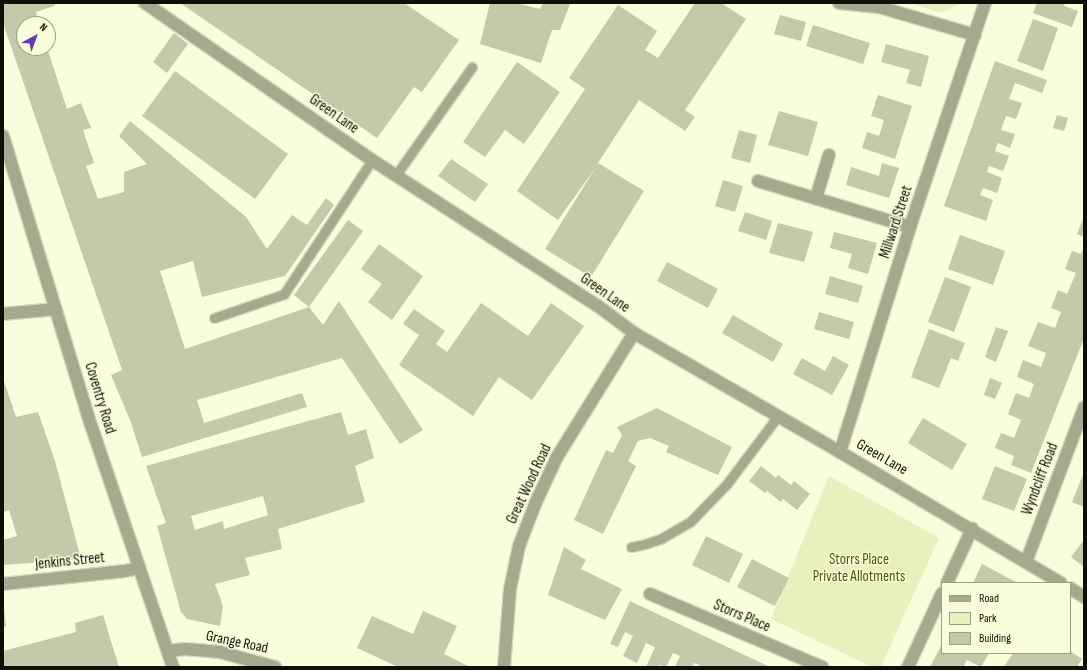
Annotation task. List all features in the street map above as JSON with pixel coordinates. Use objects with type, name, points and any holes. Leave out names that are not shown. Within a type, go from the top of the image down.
[{"type":"street","name":"Green Lane","points":[[145,3],[372,160],[598,306],[634,333],[972,529],[1059,582]]},
{"type":"street","points":[[839,3],[879,7],[975,35]]},
{"type":"street","name":"Millward Street","points":[[840,452],[910,227],[985,3]]},
{"type":"street","name":"Coventry Road","points":[[3,136],[91,425],[173,667]]},
{"type":"street","points":[[816,198],[829,155]]},
{"type":"street","points":[[758,181],[910,227]]},
{"type":"street","points":[[3,314],[56,309]]},
{"type":"street","name":"Great Wood Road","points":[[504,667],[510,590],[519,546],[536,502],[557,457],[634,333]]},
{"type":"street","name":"Wyndcliff Road","points":[[1026,562],[1084,408]]},
{"type":"street","points":[[947,582],[972,529]]},
{"type":"street","name":"Jenkins Street","points":[[3,584],[124,571],[139,568]]},
{"type":"street","points":[[1071,589],[1084,597]]},
{"type":"street","name":"Storrs Place","points":[[650,594],[822,667]]},
{"type":"street","points":[[908,667],[941,595]]},
{"type":"street","name":"Grange Road","points":[[168,651],[185,649],[220,652],[275,667]]},
{"type":"lane","points":[[396,175],[472,67]]},
{"type":"lane","points":[[214,318],[284,294],[372,160]]},
{"type":"lane","points":[[631,547],[662,538],[690,522],[726,485],[778,416]]},
{"type":"green space","points":[[909,3],[962,3],[941,13]]},
{"type":"green space","name":"Storrs Place Private Allotments","points":[[829,476],[939,538],[881,667],[872,667],[771,619]]},
{"type":"building","points":[[3,3],[56,3],[54,6],[36,12],[37,16],[16,16],[16,56],[50,56],[67,109],[81,103],[91,128],[83,130],[94,163],[86,166],[98,199],[124,192],[124,172],[147,164],[119,136],[130,121],[246,217],[267,249],[292,215],[307,225],[326,198],[334,205],[285,276],[202,297],[193,261],[160,271],[185,349],[309,307],[323,325],[339,301],[423,430],[400,444],[342,358],[197,400],[204,423],[302,393],[307,407],[142,457],[130,420],[111,375],[122,370],[3,23]]},
{"type":"building","points":[[180,3],[404,3],[459,40],[422,92],[414,87],[377,138]]},
{"type":"building","points":[[490,3],[516,3],[540,9],[543,3],[570,4],[560,30],[552,30],[541,63],[480,44]]},
{"type":"building","points":[[695,3],[721,3],[746,19],[685,110],[695,117],[685,131],[639,100],[598,163],[644,191],[591,277],[545,249],[596,167],[558,220],[517,191],[585,89],[569,78],[618,5],[657,31],[645,50],[658,58]]},
{"type":"building","points":[[1037,3],[1065,3],[1064,6],[1078,11],[1072,27],[1033,13]]},
{"type":"building","points":[[780,15],[806,22],[801,41],[774,34]]},
{"type":"building","points":[[1033,19],[1058,28],[1043,71],[1017,61]]},
{"type":"building","points":[[813,25],[870,43],[863,64],[806,46]]},
{"type":"building","points":[[174,33],[188,44],[167,73],[153,62]]},
{"type":"building","points":[[886,44],[929,56],[921,87],[906,83],[910,70],[881,62]]},
{"type":"building","points":[[995,61],[1047,80],[1042,93],[1015,83],[1009,99],[1022,103],[1016,119],[1006,116],[1001,130],[1015,134],[1010,148],[998,143],[995,151],[1009,156],[1003,171],[989,166],[987,172],[1002,178],[997,193],[983,188],[980,195],[993,200],[986,221],[944,206]]},
{"type":"building","points":[[517,62],[560,92],[524,144],[505,130],[485,157],[463,142]]},
{"type":"building","points":[[175,71],[288,154],[255,199],[142,116]]},
{"type":"building","points":[[878,95],[912,106],[895,159],[862,148],[867,132],[879,136],[884,120],[871,116]]},
{"type":"building","points":[[779,111],[818,122],[808,156],[768,145]]},
{"type":"building","points":[[1057,115],[1068,118],[1064,131],[1053,128]]},
{"type":"building","points":[[739,130],[757,135],[750,163],[731,158]]},
{"type":"building","points":[[451,159],[488,184],[475,202],[438,176]]},
{"type":"building","points":[[882,163],[899,168],[889,198],[846,185],[851,167],[879,176]]},
{"type":"building","points":[[723,180],[743,186],[735,212],[715,206]]},
{"type":"building","points":[[745,212],[772,221],[766,240],[738,231]]},
{"type":"building","points":[[1084,216],[1084,237],[1077,234]]},
{"type":"building","points":[[348,220],[363,231],[309,307],[294,295]]},
{"type":"building","points":[[778,223],[813,232],[804,262],[769,253]]},
{"type":"building","points":[[834,232],[877,243],[868,274],[848,268],[852,254],[830,248]]},
{"type":"building","points":[[960,235],[1005,251],[993,285],[948,269]]},
{"type":"building","points":[[379,244],[423,276],[392,320],[368,302],[382,284],[361,269]]},
{"type":"building","points":[[1084,247],[1084,338],[1031,473],[1011,465],[1014,456],[995,448],[1001,433],[1014,438],[1021,420],[1008,414],[1016,393],[1029,398],[1034,384],[1017,377],[1023,360],[1041,367],[1046,353],[1028,346],[1038,322],[1055,328],[1061,312],[1051,308],[1058,290],[1067,294],[1076,273],[1065,269],[1072,251],[1081,254]]},
{"type":"building","points":[[667,262],[718,289],[708,308],[657,281]]},
{"type":"building","points":[[830,276],[863,286],[858,303],[825,294]]},
{"type":"building","points":[[945,277],[971,287],[954,332],[928,322]]},
{"type":"building","points":[[481,303],[528,336],[551,303],[584,326],[532,400],[499,377],[473,416],[399,365],[419,335],[403,324],[414,309],[445,331],[436,344],[447,352]]},
{"type":"building","points":[[819,312],[854,322],[849,339],[814,329]]},
{"type":"building","points":[[733,315],[783,344],[773,362],[722,333]]},
{"type":"building","points":[[996,327],[1008,331],[996,362],[985,357]]},
{"type":"building","points":[[929,329],[965,343],[958,361],[951,358],[939,388],[911,377]]},
{"type":"building","points":[[833,356],[849,365],[832,395],[793,374],[802,358],[825,371]]},
{"type":"building","points":[[3,378],[16,417],[38,412],[55,461],[81,559],[3,565],[3,540],[17,536],[9,510],[3,512]]},
{"type":"building","points":[[990,378],[1002,383],[995,399],[984,395]]},
{"type":"building","points":[[657,408],[732,447],[718,475],[666,452],[669,446],[650,438],[638,441],[628,461],[636,466],[603,534],[574,520],[606,450],[613,453],[622,435],[617,427]]},
{"type":"building","points":[[341,412],[348,435],[366,429],[374,458],[355,466],[365,502],[278,529],[282,549],[245,558],[250,575],[215,584],[223,606],[220,626],[187,619],[181,612],[157,526],[166,523],[146,466]],"holes":[[[263,496],[268,515],[224,529],[223,521],[195,530],[191,516]]]},
{"type":"building","points":[[923,418],[967,444],[952,470],[908,443]]},
{"type":"building","points":[[761,466],[776,478],[778,475],[791,485],[794,481],[810,494],[797,510],[783,499],[781,502],[767,491],[765,493],[749,481]]},
{"type":"building","points":[[995,466],[1027,479],[1014,511],[982,499]]},
{"type":"building","points":[[1084,472],[1084,507],[1072,502]]},
{"type":"building","points":[[706,536],[743,554],[729,583],[692,565]]},
{"type":"building","points":[[1084,540],[1084,567],[1071,557]]},
{"type":"building","points":[[564,547],[586,560],[581,569],[622,589],[605,620],[548,595]]},
{"type":"building","points":[[752,559],[789,578],[775,606],[737,587]]},
{"type":"building","points":[[982,564],[1016,582],[973,582]]},
{"type":"building","points":[[3,599],[6,626],[3,628]]},
{"type":"building","points":[[630,601],[770,667],[699,667],[700,665],[694,663],[692,667],[675,667],[680,656],[673,653],[666,667],[660,665],[659,667],[646,667],[655,647],[646,643],[637,663],[623,656],[633,636],[625,632],[618,647],[610,644]]},
{"type":"building","points":[[423,611],[457,626],[444,654],[468,666],[467,667],[398,667],[357,648],[372,616],[413,634]]},
{"type":"building","points":[[103,615],[119,667],[3,667],[3,651],[76,632],[75,623]]},
{"type":"building","points":[[941,646],[941,654],[988,654],[981,667],[967,660],[964,665],[967,667],[930,667]]},
{"type":"building","points":[[1071,652],[1082,659],[1077,667],[1004,667],[1012,654],[1071,654]]}]
